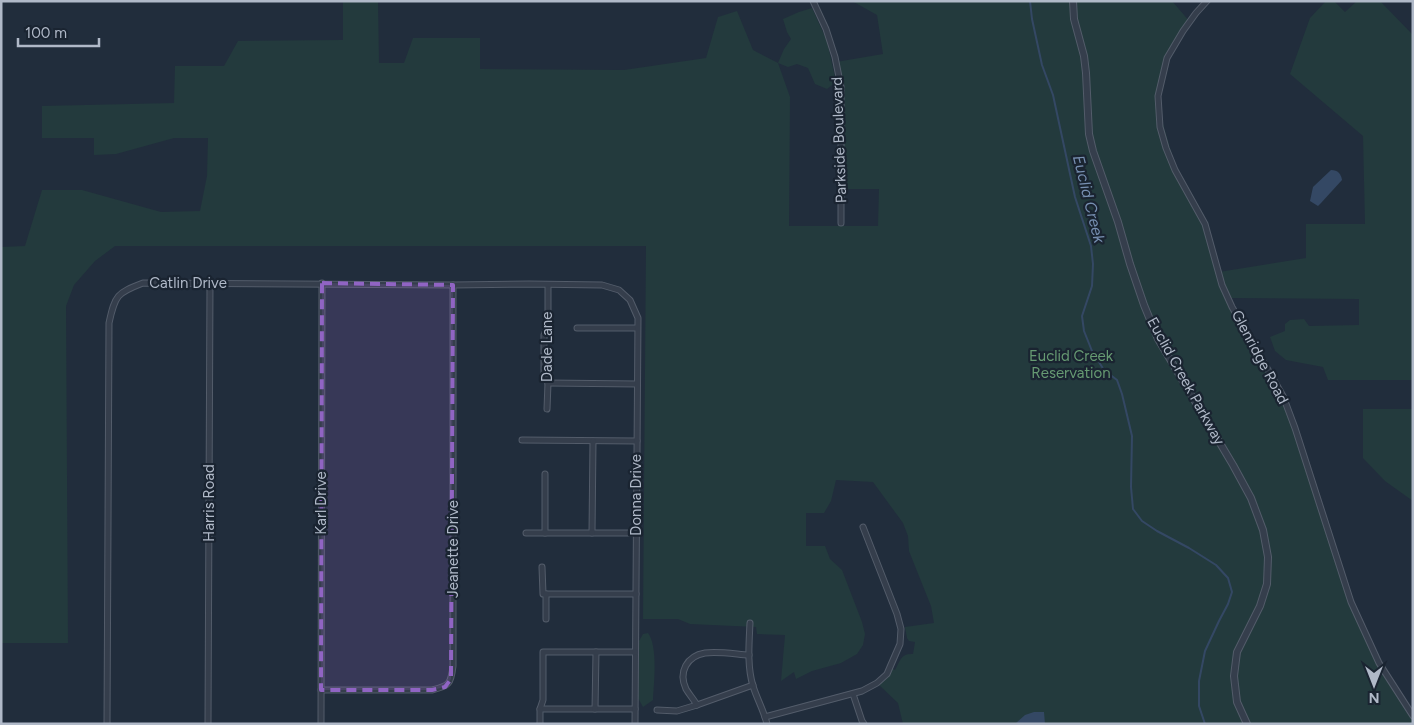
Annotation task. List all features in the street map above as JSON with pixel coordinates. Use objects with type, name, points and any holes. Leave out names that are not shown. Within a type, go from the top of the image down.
[{"type":"street","name":"Parkside Boulevard","points":[[813,1],[826,29],[835,57],[840,87],[841,223]]},
{"type":"street","name":"Euclid Creek Parkway","points":[[1073,1],[1074,19],[1084,56],[1091,142],[1144,305],[1158,339],[1251,498],[1263,530],[1268,558],[1267,584],[1260,606],[1237,652],[1234,676],[1237,702],[1247,724]]},
{"type":"street","name":"Glenridge Road","points":[[1208,1],[1196,13],[1183,31],[1167,58],[1158,96],[1160,127],[1166,148],[1175,170],[1205,224],[1222,285],[1232,307],[1283,396],[1351,602],[1379,663],[1413,716]]},
{"type":"street","name":"Catlin Drive","points":[[107,724],[109,323],[114,302],[125,290],[143,283],[602,285]]},
{"type":"street","name":"Harris Road","points":[[208,724],[210,283]]},
{"type":"street","name":"Karl Drive","points":[[321,724],[322,283]]},
{"type":"street","name":"Dade Lane","points":[[547,409],[548,384],[544,373],[544,335],[548,325],[548,284]]},
{"type":"street","name":"Jeanette Drive","points":[[321,690],[432,690],[445,687],[451,679],[453,666],[453,285]]},
{"type":"street","name":"Donna Drive","points":[[602,285],[619,290],[630,300],[638,318],[635,724]]},
{"type":"street","points":[[577,328],[637,328]]},
{"type":"street","points":[[548,384],[637,384]]},
{"type":"street","points":[[522,440],[637,442]]},
{"type":"street","points":[[592,533],[593,441]]},
{"type":"street","points":[[545,474],[545,533]]},
{"type":"street","points":[[765,717],[862,691],[877,683],[887,674],[900,644],[900,629],[897,614],[863,527]]},
{"type":"street","points":[[526,533],[636,533]]},
{"type":"street","points":[[542,567],[542,594],[636,594]]},
{"type":"street","points":[[546,594],[546,619]]},
{"type":"street","points":[[750,623],[748,655],[752,685],[766,724]]},
{"type":"street","points":[[540,724],[543,652],[635,652]]},
{"type":"street","points":[[595,709],[596,652]]},
{"type":"street","points":[[697,705],[682,678],[685,666],[693,657],[705,653],[748,655]]},
{"type":"street","points":[[657,710],[677,711],[752,685]]},
{"type":"street","points":[[853,694],[864,724]]},
{"type":"street","points":[[540,709],[635,710]]},
{"type":"highlighted area","points":[[322,283],[453,285],[451,679],[445,687],[432,690],[321,690]]},
{"type":"green space","name":"Euclid Creek Reservation","points":[[343,1],[378,1],[379,63],[404,63],[413,38],[480,38],[480,69],[624,70],[706,58],[718,17],[737,11],[753,50],[778,63],[790,97],[789,226],[878,226],[879,189],[841,189],[841,87],[836,62],[883,54],[877,15],[852,1],[1172,1],[1190,22],[1167,58],[1158,96],[1159,110],[1178,175],[1200,215],[1219,272],[1306,258],[1306,224],[1365,224],[1363,136],[1290,74],[1310,18],[1326,1],[1334,1],[1345,12],[1357,1],[1380,1],[1413,35],[1413,380],[1328,380],[1323,367],[1286,360],[1275,351],[1270,337],[1285,331],[1285,324],[1290,320],[1304,319],[1309,326],[1359,325],[1359,299],[1229,298],[1283,396],[1348,591],[1379,663],[1413,716],[1413,724],[903,724],[898,703],[877,683],[890,667],[895,670],[903,656],[913,654],[915,642],[909,641],[907,638],[905,627],[934,623],[931,606],[909,551],[908,536],[903,523],[873,482],[836,480],[831,501],[824,513],[806,513],[806,546],[825,546],[830,559],[842,570],[862,622],[865,634],[863,645],[857,654],[841,663],[812,671],[796,679],[794,672],[781,681],[785,635],[757,634],[756,627],[690,624],[678,619],[643,619],[646,246],[115,246],[95,261],[74,285],[66,306],[68,643],[1,643],[1,247],[25,246],[42,190],[82,190],[161,212],[200,211],[207,176],[208,138],[174,138],[116,154],[94,155],[94,138],[42,138],[42,106],[174,103],[175,66],[224,66],[238,41],[343,40]]},
{"type":"green space","points":[[812,8],[827,41],[836,82],[827,89],[815,84],[808,68],[797,64],[788,67],[778,63],[791,39],[783,19]]},
{"type":"green space","points":[[1363,409],[1413,409],[1413,501],[1385,481],[1363,458]]},
{"type":"green space","points":[[648,633],[654,655],[653,700],[643,707],[638,698],[639,641],[643,634]]},
{"type":"water","points":[[1331,170],[1339,173],[1342,180],[1318,206],[1310,201],[1313,187]]},
{"type":"water","points":[[1034,712],[1044,712],[1045,724],[1015,724],[1025,715]]},
{"type":"waterway","name":"Euclid Creek","points":[[1030,1],[1042,65],[1053,95],[1075,197],[1091,246],[1093,264],[1092,286],[1082,316],[1084,331],[1092,351],[1104,370],[1117,380],[1132,436],[1131,487],[1133,509],[1142,521],[1216,565],[1228,578],[1232,592],[1205,651],[1199,681],[1199,706],[1205,724]]}]
